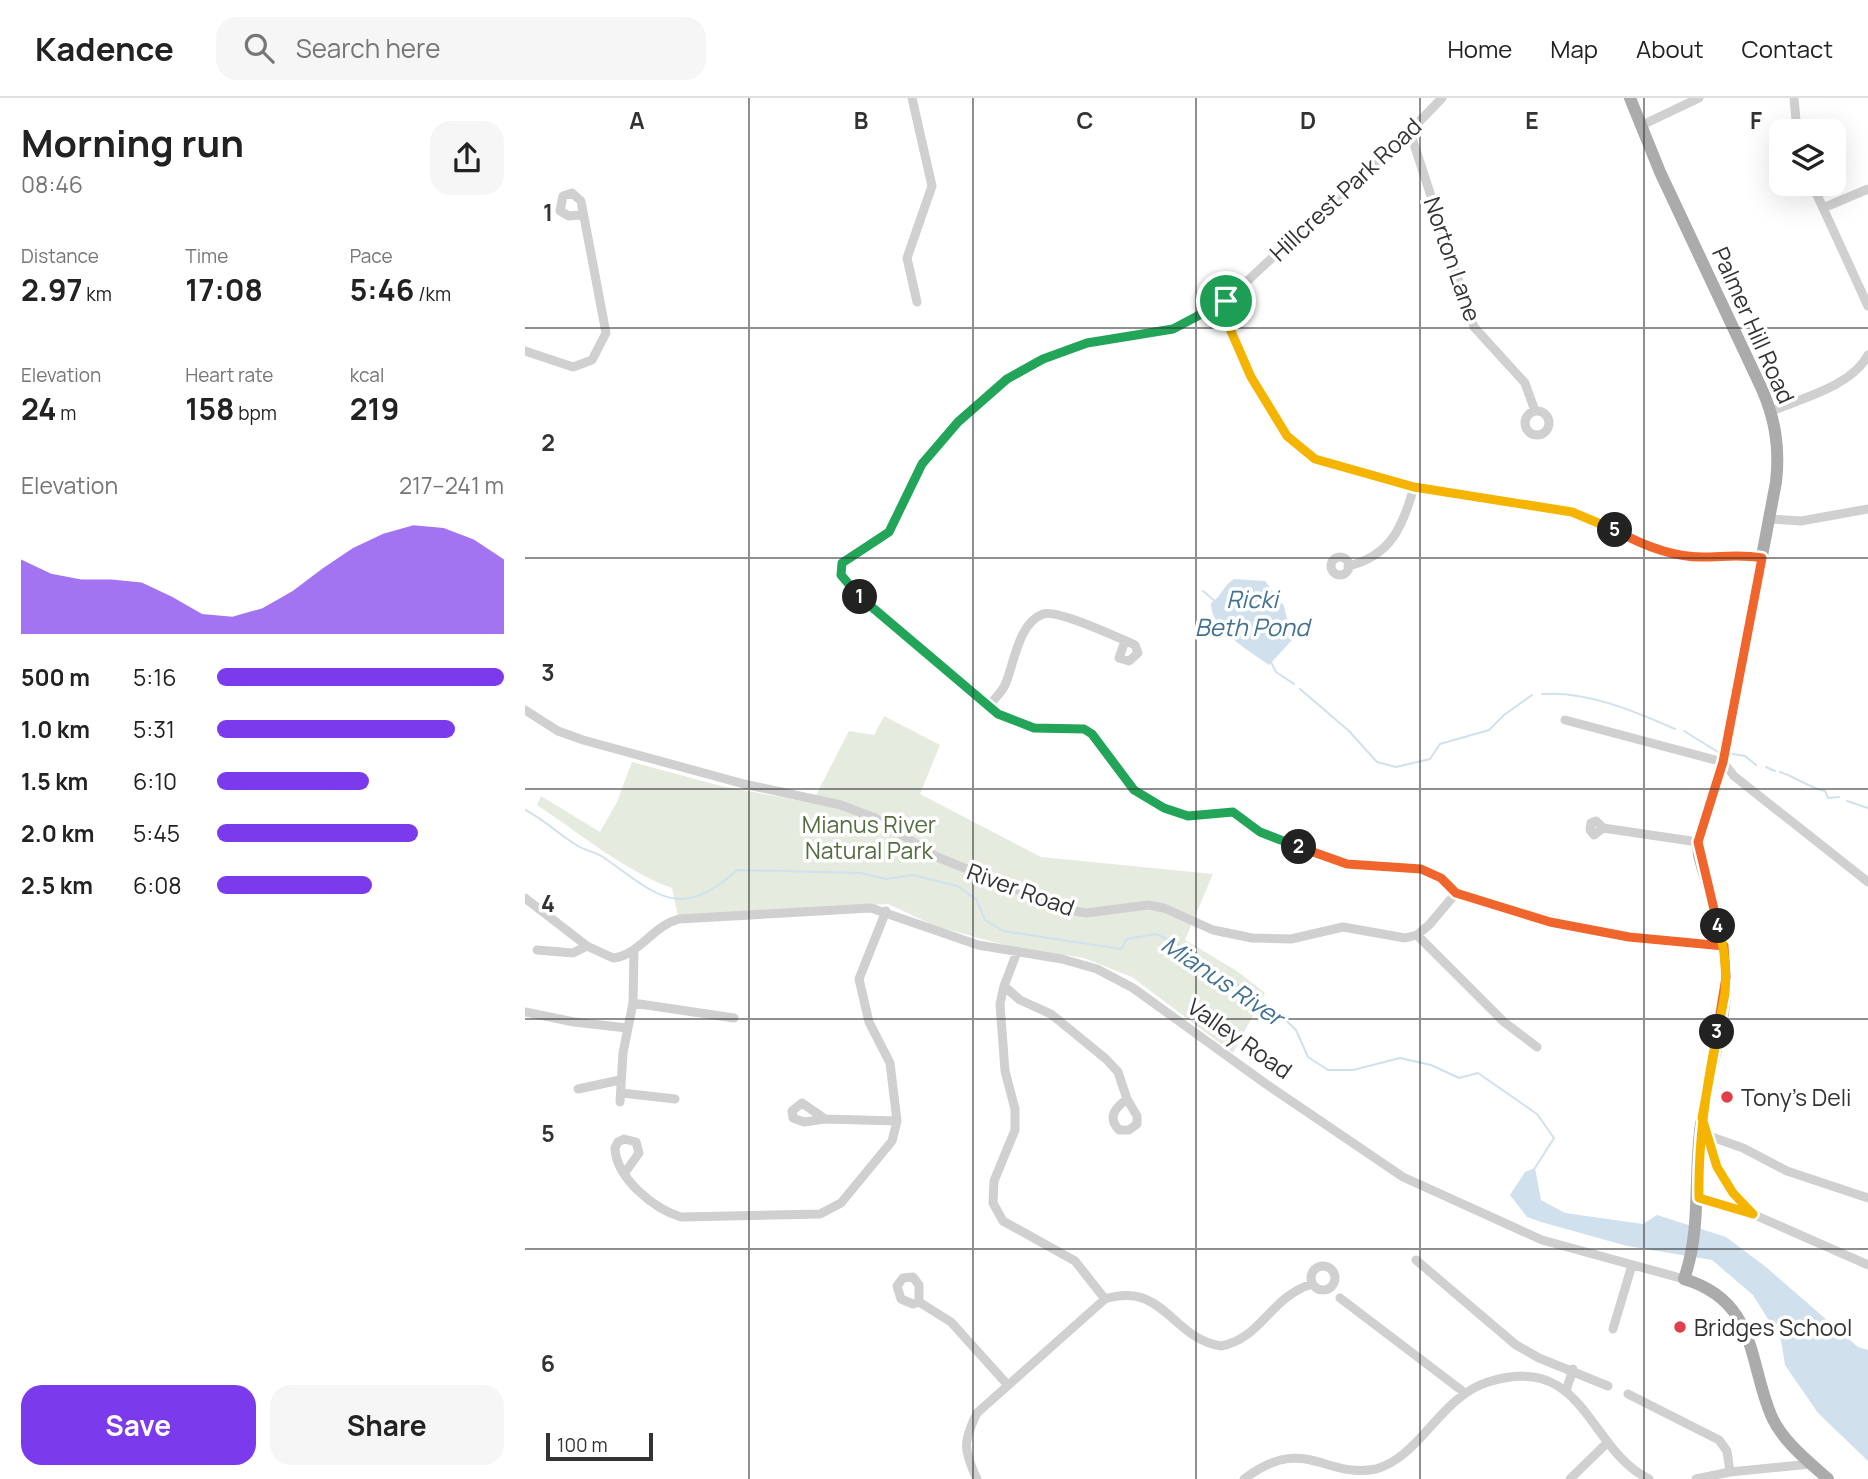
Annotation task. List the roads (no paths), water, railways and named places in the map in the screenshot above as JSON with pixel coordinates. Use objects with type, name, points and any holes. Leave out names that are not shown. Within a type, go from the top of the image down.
[{"type":"main road","name":"Palmer Hill Road","points":[[1630,98],[1640,126],[1772,411],[1778,460],[1723,762],[1698,842],[1699,855],[1724,946],[1725,993],[1702,1118],[1699,1198],[1689,1262],[1683,1279]]},
{"type":"main road","name":"Valley Road","points":[[1683,1279],[1706,1289],[1741,1323],[1751,1341],[1771,1415],[1784,1436],[1828,1479]]},
{"type":"street","points":[[912,98],[932,186],[907,258],[917,302]]},
{"type":"street","name":"Hillcrest Park Road","points":[[1442,98],[1410,132],[1226,301],[1208,313],[1173,329],[1087,343],[1043,359],[1007,379],[958,422],[922,464],[889,532],[863,547],[840,566],[841,575],[853,591],[989,706],[1010,720],[1034,728],[1084,729],[1092,734],[1134,790],[1179,814],[1193,816],[1221,811],[1233,812],[1260,832],[1332,860],[1347,864],[1421,869],[1441,878],[1456,893]]},
{"type":"street","points":[[1640,126],[1699,98]]},
{"type":"street","points":[[1794,98],[1796,119]]},
{"type":"street","name":"Norton Lane","points":[[1410,132],[1474,327],[1525,383],[1535,411]]},
{"type":"street","points":[[1823,208],[1868,189]]},
{"type":"street","points":[[1818,196],[1868,306]]},
{"type":"street","points":[[525,351],[573,367],[592,360],[606,333],[581,215]]},
{"type":"street","points":[[1226,301],[1227,322],[1251,377],[1296,446],[1315,459],[1414,487],[1576,513],[1648,547],[1681,556],[1733,554],[1762,558]]},
{"type":"street","points":[[1208,313],[1227,322]]},
{"type":"street","points":[[1772,411],[1832,385],[1865,367],[1868,355]]},
{"type":"street","points":[[1348,566],[1379,555],[1396,536],[1414,487]]},
{"type":"street","points":[[1769,519],[1801,522],[1868,509]]},
{"type":"street","points":[[989,706],[1005,685],[1007,672],[1028,627],[1042,614],[1056,614],[1125,641]]},
{"type":"street","name":"River Road","points":[[525,710],[558,731],[583,740],[744,784],[841,805],[875,818],[937,857],[1069,910],[1086,913],[1148,905],[1164,908],[1213,930],[1252,938],[1290,939],[1343,927],[1394,937],[1417,935]]},
{"type":"street","points":[[1565,720],[1723,762],[1734,776],[1868,882]]},
{"type":"street","points":[[1603,828],[1698,842]]},
{"type":"street","points":[[1537,1047],[1504,1022],[1417,935],[1456,893],[1550,922],[1597,931],[1724,946]]},
{"type":"street","points":[[525,898],[587,946],[613,958],[634,951],[633,1003],[620,1080],[621,1098],[675,1099]]},
{"type":"street","name":"Valley Road","points":[[634,951],[659,927],[679,919],[852,909],[886,911],[949,937],[1078,962],[1133,988],[1266,1084],[1403,1177],[1542,1240],[1683,1279]]},
{"type":"street","points":[[624,1174],[666,1213],[681,1217],[820,1214],[841,1203],[892,1141],[897,1121],[890,1063],[869,1022],[859,979],[886,911]]},
{"type":"street","points":[[537,950],[573,953],[587,946]]},
{"type":"street","points":[[1017,952],[1000,1004],[1004,1057],[1015,1109],[1015,1130],[993,1181],[993,1203],[1003,1221],[1075,1261],[1105,1299]]},
{"type":"street","points":[[1004,986],[1020,1000],[1051,1014],[1106,1059],[1118,1072],[1126,1099]]},
{"type":"street","points":[[633,1003],[734,1018]]},
{"type":"street","points":[[525,1012],[573,1022],[627,1028]]},
{"type":"street","points":[[578,1088],[620,1080]]},
{"type":"street","points":[[1702,1118],[1717,1167],[1733,1193],[1753,1214]]},
{"type":"street","points":[[825,1119],[897,1121]]},
{"type":"street","points":[[1709,1136],[1743,1148],[1787,1171],[1868,1198]]},
{"type":"street","points":[[1699,1198],[1753,1214],[1868,1265]]},
{"type":"street","points":[[1416,1260],[1516,1345],[1539,1358],[1573,1369],[1608,1385]]},
{"type":"street","points":[[1613,1329],[1632,1265]]},
{"type":"street","points":[[977,1479],[965,1449],[966,1436],[977,1413],[1006,1383],[1105,1299],[1124,1293],[1143,1296],[1165,1311],[1192,1336],[1221,1346],[1251,1334],[1280,1300],[1312,1284]]},
{"type":"street","points":[[1340,1298],[1465,1393]]},
{"type":"street","points":[[919,1302],[951,1322],[1006,1383]]},
{"type":"street","points":[[1566,1391],[1573,1369]]},
{"type":"street","points":[[1244,1479],[1270,1462],[1283,1459],[1311,1461],[1363,1472],[1385,1466],[1465,1393],[1487,1382],[1511,1377],[1536,1379],[1566,1391],[1582,1405],[1629,1466],[1649,1479]]},
{"type":"street","points":[[1628,1394],[1719,1440],[1727,1451],[1730,1472]]},
{"type":"street","points":[[1570,1479],[1608,1442]]},
{"type":"street","points":[[1696,1479],[1730,1472],[1811,1464]]},
{"type":"water","name":"Ricki Beth Pond","points":[[1234,579],[1265,581],[1284,606],[1292,640],[1269,665],[1224,630],[1212,613],[1211,603]]},
{"type":"water","points":[[1535,1168],[1541,1200],[1565,1213],[1643,1224],[1657,1215],[1726,1237],[1766,1267],[1858,1347],[1868,1350],[1868,1461],[1818,1413],[1785,1365],[1781,1340],[1753,1295],[1712,1260],[1627,1246],[1527,1217],[1510,1195],[1525,1172]]},
{"type":"waterway","points":[[1203,591],[1216,602]]},
{"type":"waterway","points":[[1271,662],[1276,672],[1294,684]]},
{"type":"waterway","points":[[1300,689],[1349,731],[1377,762],[1396,767],[1430,759],[1440,744],[1489,730],[1504,715],[1532,695]]},
{"type":"waterway","points":[[1542,694],[1593,699],[1627,709],[1675,729]]},
{"type":"waterway","points":[[1684,731],[1718,752]]},
{"type":"waterway","points":[[1733,754],[1745,756],[1756,765]]},
{"type":"waterway","points":[[1766,767],[1775,771]]},
{"type":"waterway","points":[[1780,772],[1825,791],[1828,798],[1839,797]]},
{"type":"waterway","points":[[1847,801],[1868,808]]},
{"type":"waterway","name":"Mianus River","points":[[525,810],[578,846],[600,855],[638,882],[668,897],[683,899],[699,896],[737,870],[861,873],[886,879],[913,875],[957,886],[976,899],[985,920],[1003,931],[1121,949],[1127,939],[1156,934],[1184,947],[1276,1011],[1296,1030],[1308,1057],[1328,1070],[1353,1070],[1400,1058],[1431,1065],[1459,1078],[1478,1073],[1537,1114],[1554,1138],[1535,1168]]},
{"type":"place","name":"Tony's Deli","points":[[1727,1097]]},
{"type":"place","name":"Bridges School","points":[[1680,1327]]},
{"type":"park label","name":"Mianus River Natural Park","points":[[869,837]]}]
